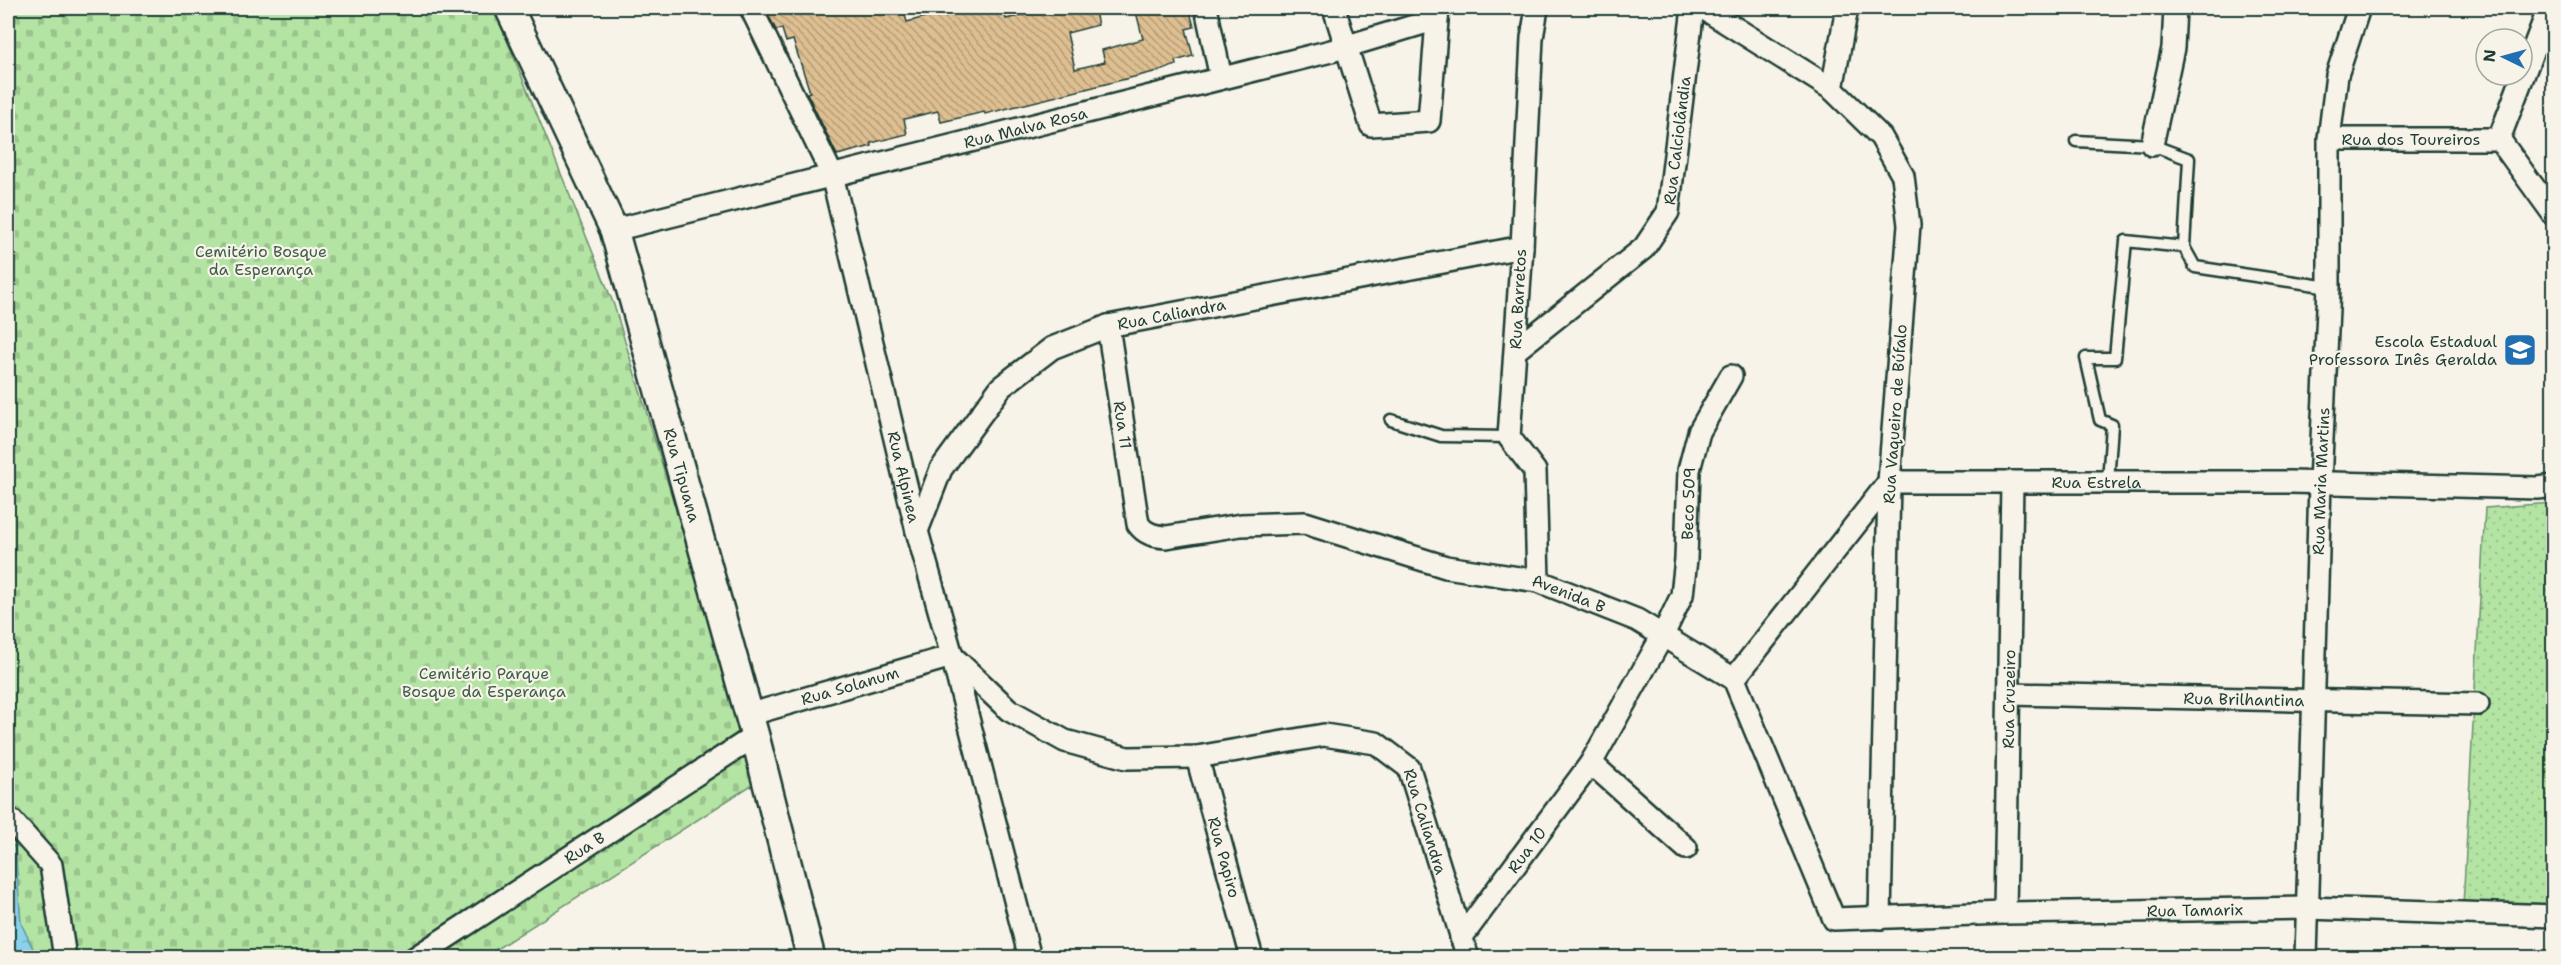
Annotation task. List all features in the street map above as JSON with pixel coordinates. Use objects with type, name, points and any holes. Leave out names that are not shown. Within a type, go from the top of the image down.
[{"type":"street","name":"Rua Tipuana","points":[[509,8],[614,230],[752,726],[811,957]]},
{"type":"street","name":"Rua Alpinea","points":[[751,8],[832,175],[917,531],[1030,957]]},
{"type":"street","points":[[1206,8],[1221,78]]},
{"type":"street","points":[[1334,8],[1344,48],[1371,125],[1429,122],[1437,13]]},
{"type":"street","name":"Rua Barretos","points":[[1509,437],[1522,247],[1532,38],[1537,8]]},
{"type":"street","name":"Rua Calciolândia","points":[[1515,350],[1644,248],[1668,212],[1693,8]]},
{"type":"street","name":"Rua Vaqueiro de Búfalo","points":[[1703,8],[1832,89],[1881,137],[1903,176],[1909,225],[1890,482],[1880,918]]},
{"type":"street","points":[[1832,89],[1847,8]]},
{"type":"street","points":[[2152,144],[2173,48],[2175,8]]},
{"type":"street","name":"Rua Maria Martins","points":[[2306,957],[2320,483],[2329,287],[2329,139],[2337,75],[2359,8]]},
{"type":"street","name":"Rua dos Toureiros","points":[[2329,139],[2499,139],[2548,8]]},
{"type":"street","name":"Rua Malva Rosa","points":[[614,230],[1344,48],[1437,13]]},
{"type":"street","points":[[2499,139],[2553,215]]},
{"type":"street","name":"Rua Caliandra","points":[[917,531],[941,469],[1001,387],[1052,348],[1108,326],[1522,247]]},
{"type":"street","name":"Rua 11","points":[[1108,326],[1137,524]]},
{"type":"street","name":"Beco 509","points":[[1663,635],[1682,595],[1686,560],[1689,470],[1699,432],[1731,376]]},
{"type":"street","points":[[1509,437],[1535,471],[1538,581]]},
{"type":"street","points":[[1734,679],[1890,482]]},
{"type":"street","name":"Rua Estrela","points":[[1890,482],[2320,483],[2538,488],[2553,486]]},
{"type":"street","name":"Rua Cruzeiro","points":[[2005,913],[2012,483]]},
{"type":"street","name":"Avenida B","points":[[1137,524],[1143,531],[1153,536],[1166,537],[1241,525],[1305,523],[1446,567],[1538,581],[1637,620],[1734,679]]},
{"type":"street","name":"Rua 10","points":[[1465,948],[1592,763],[1663,635]]},
{"type":"street","name":"Rua Caliandra","points":[[952,656],[1009,710],[1065,741],[1127,758],[1197,757],[1323,735],[1376,743],[1409,768],[1465,948]]},
{"type":"street","name":"Rua Solanum","points":[[752,726],[952,656]]},
{"type":"street","name":"Rua Tamarix","points":[[1734,679],[1834,920],[2005,913],[2307,908],[2553,916]]},
{"type":"street","name":"Rua Brilhantina","points":[[2010,694],[2478,704]]},
{"type":"street","name":"Rua B","points":[[415,957],[752,726]]},
{"type":"street","name":"Rua Papiro","points":[[1197,757],[1252,957]]},
{"type":"street","points":[[1592,763],[1686,848]]},
{"type":"street","points":[[8,821],[12,821],[51,866],[65,957]]},
{"type":"lane","points":[[2076,141],[2152,144],[2189,159],[2184,247],[2195,267],[2329,287]]},
{"type":"lane","points":[[2108,482],[2112,425],[2100,420],[2086,357],[2115,358],[2126,241],[2184,247]]},
{"type":"lane","points":[[1391,420],[1441,436],[1509,437]]},
{"type":"green space","points":[[8,8],[494,8],[614,305],[758,781],[484,957],[8,957]]},
{"type":"green space","points":[[2553,503],[2553,905],[2463,905],[2485,508]]},
{"type":"water","points":[[8,845],[15,846],[21,923],[37,957],[8,957]]},
{"type":"building","points":[[765,8],[903,8],[907,22],[951,10],[973,8],[1003,8],[1006,19],[1051,8],[1094,8],[1098,25],[1067,33],[1075,69],[1105,62],[1102,50],[1143,39],[1135,8],[1189,8],[1194,27],[1186,29],[1193,56],[1175,61],[1176,65],[1162,70],[985,114],[984,112],[941,122],[938,111],[904,119],[907,134],[837,155],[807,93],[810,92],[793,40],[786,42],[782,29],[776,30]]},
{"type":"place","name":"Escola Estadual Professora Inês Geralda","points":[[2520,350]]},
{"type":"park label","name":"Cemitério Bosque da Esperança","points":[[261,260]]},
{"type":"park label","name":"Cemitério Parque Bosque da Esperança","points":[[484,682]]}]
